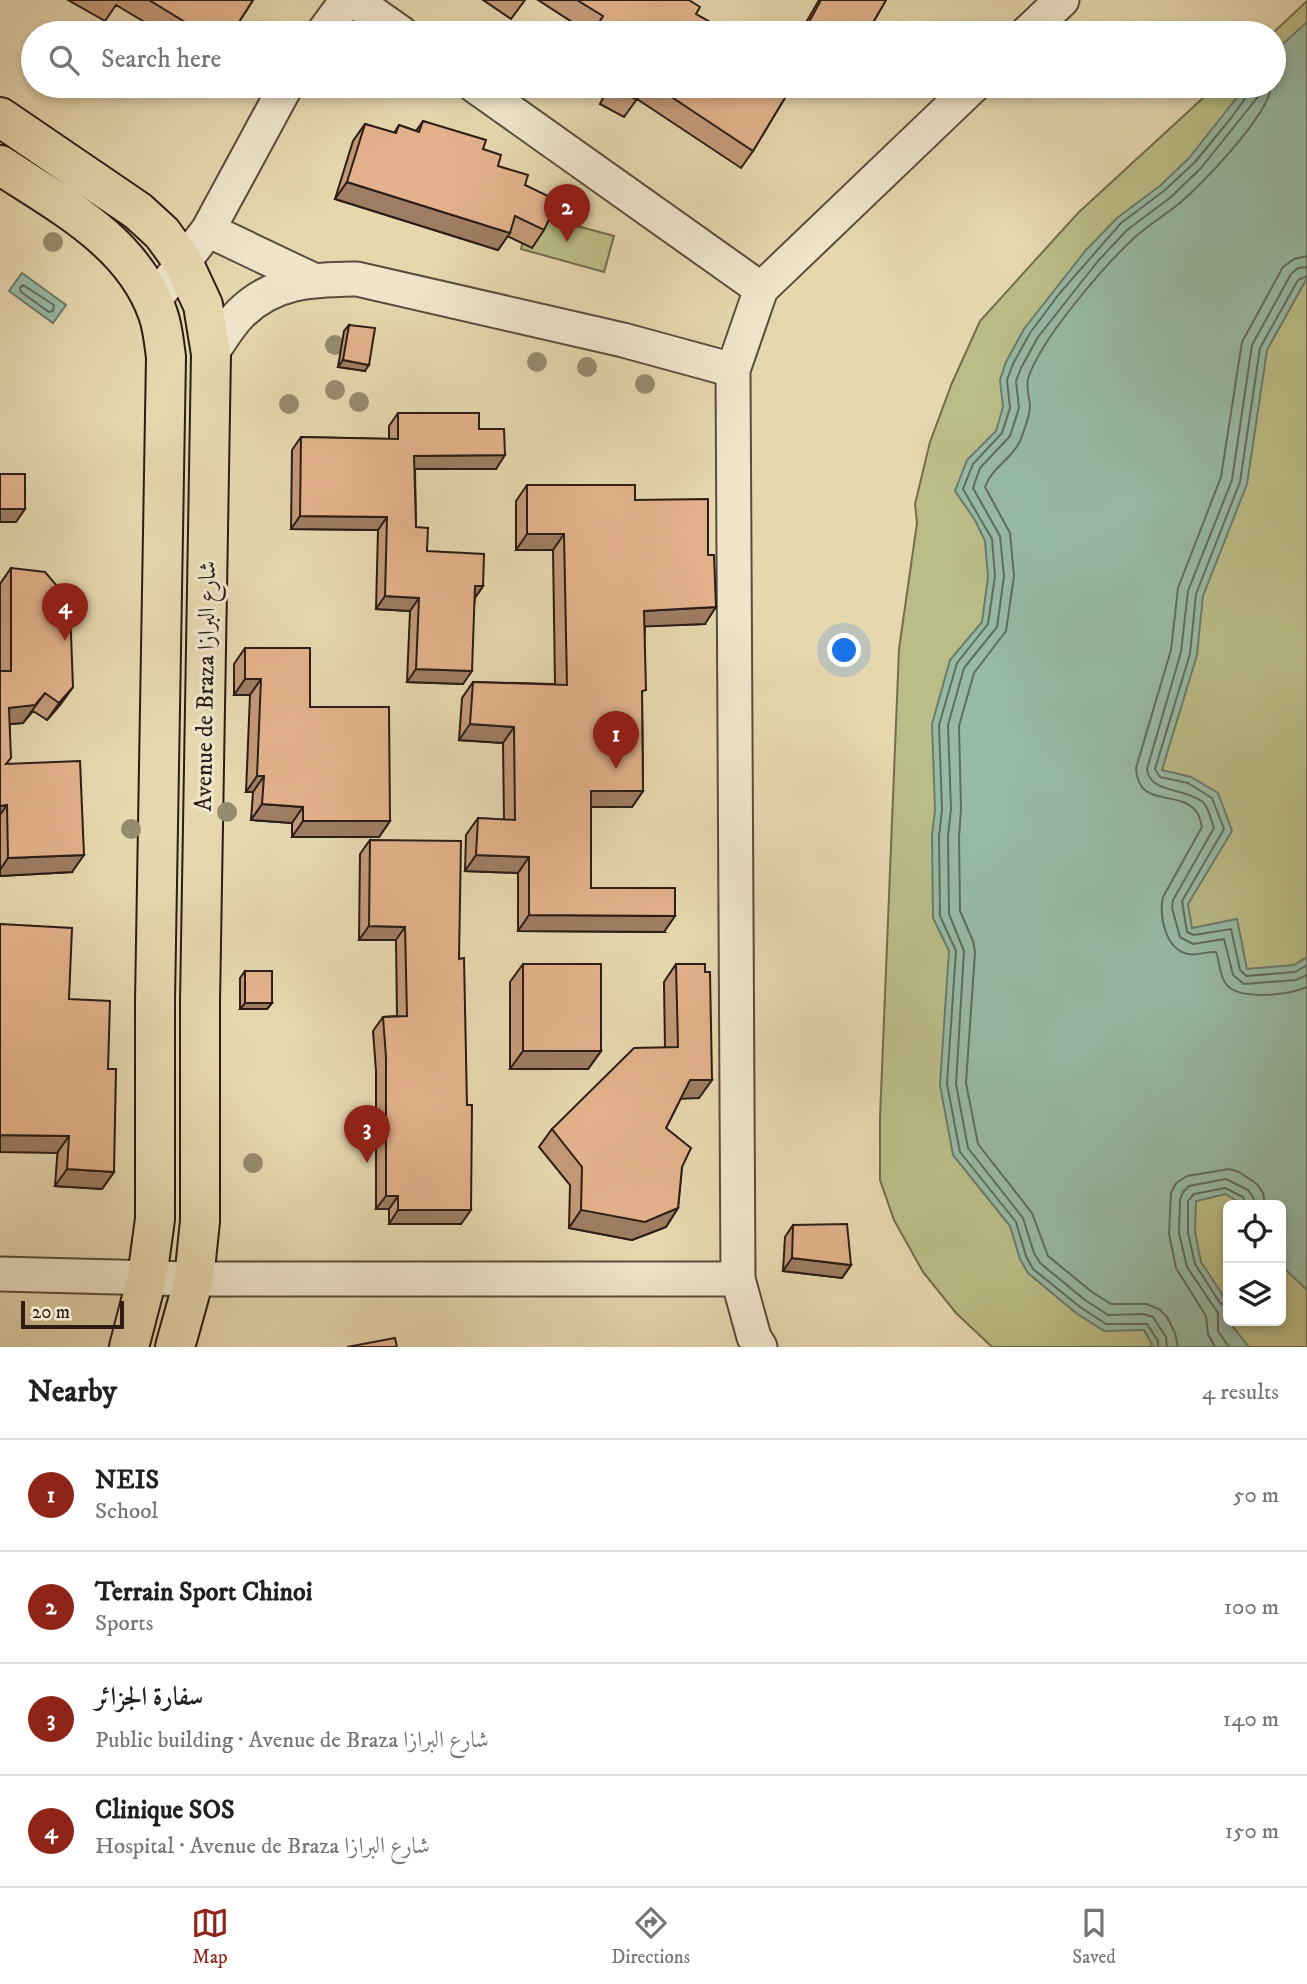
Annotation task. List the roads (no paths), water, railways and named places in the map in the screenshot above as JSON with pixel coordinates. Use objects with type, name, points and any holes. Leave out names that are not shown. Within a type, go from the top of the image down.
[{"type":"main road","name":"Avenue de Braza شارع البرازا","points":[[0,117],[138,211],[163,233],[183,262],[203,305],[211,354],[200,1002],[200,1221],[194,1279],[175,1347]]},
{"type":"main road","name":"Avenue de Braza شارع البرازا","points":[[0,165],[71,211],[111,243],[132,265],[160,317],[166,357],[156,974],[155,1219],[147,1278],[130,1347]]},
{"type":"street","points":[[332,21],[347,0]]},
{"type":"street","points":[[354,0],[384,21]]},
{"type":"street","points":[[1040,21],[1062,0]]},
{"type":"street","points":[[153,302],[208,230],[280,98]]},
{"type":"street","points":[[492,98],[761,289]]},
{"type":"street","points":[[760,1347],[754,1337],[738,1279],[733,370],[761,289],[960,98]]},
{"type":"street","points":[[208,230],[313,280]]},
{"type":"street","points":[[211,354],[239,314],[272,289],[313,280],[357,279],[623,340],[733,370]]},
{"type":"street","points":[[0,1274],[194,1279],[738,1279]]},
{"type":"water","points":[[1307,22],[1307,278],[1267,350],[1247,484],[1203,596],[1197,655],[1162,770],[1191,777],[1218,793],[1232,831],[1188,904],[1192,928],[1237,919],[1247,969],[1294,965],[1307,957],[1307,1290],[1286,1270],[1286,1200],[1235,1200],[1226,1194],[1196,1201],[1195,1232],[1201,1262],[1223,1295],[1223,1326],[1233,1326],[1249,1347],[1151,1347],[1144,1330],[1104,1331],[1076,1313],[1028,1273],[1020,1259],[1010,1226],[953,1155],[940,1085],[949,951],[933,918],[932,835],[935,810],[932,724],[950,660],[982,622],[988,577],[985,541],[975,520],[955,491],[967,460],[996,431],[1003,407],[1000,380],[1006,362],[1024,329],[1086,250],[1117,218],[1161,185],[1189,158],[1236,98],[1286,98],[1286,41]]},
{"type":"water","points":[[22,273],[66,305],[53,323],[9,291]]},
{"type":"place","name":"Terrain Sport Chinoi","points":[[567,242]]},
{"type":"place","name":"Clinique SOS","points":[[65,641]]},
{"type":"place","name":"NEIS","points":[[616,769]]},
{"type":"place","name":"سفارة الجزائر","points":[[367,1163]]}]
